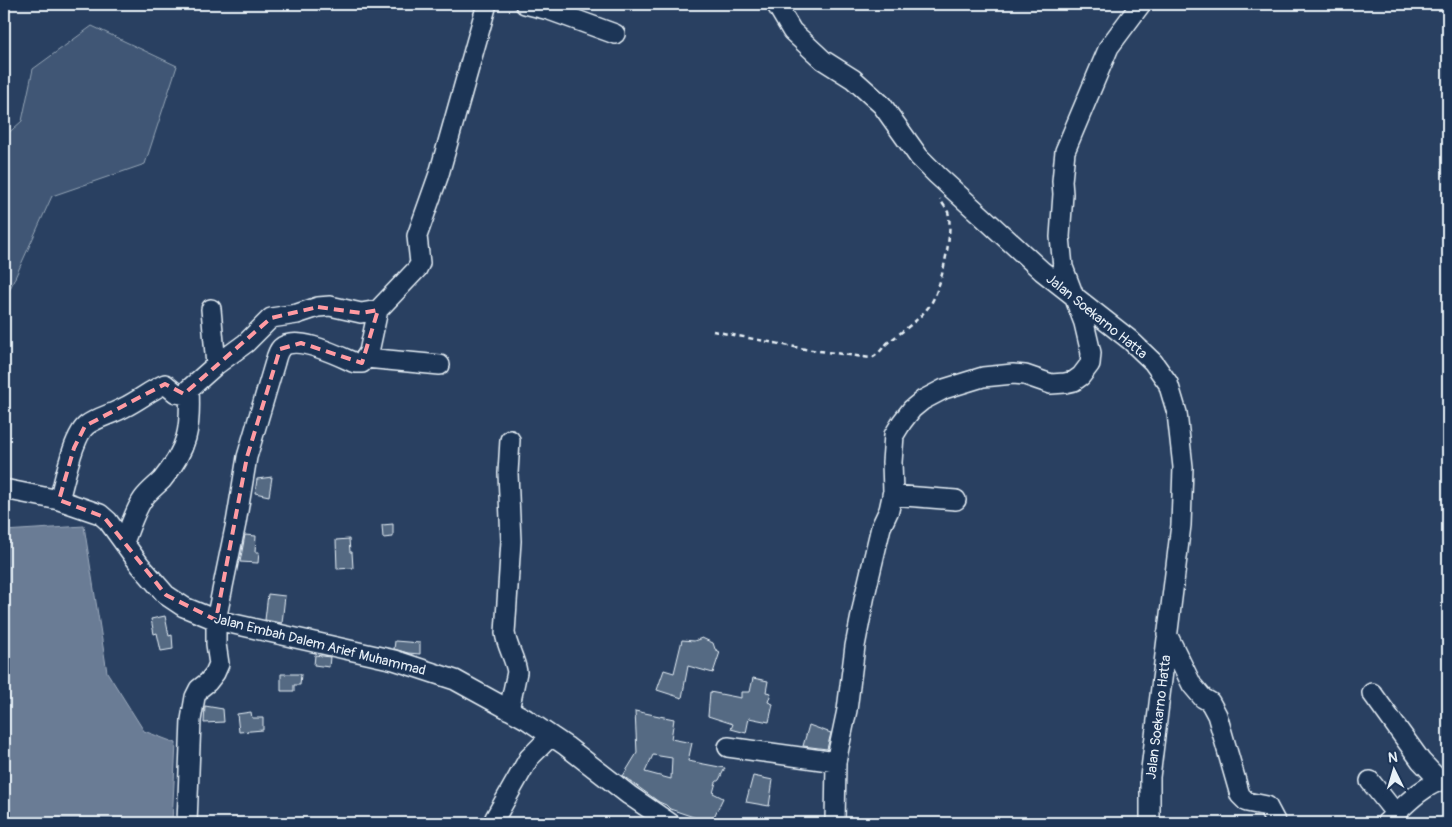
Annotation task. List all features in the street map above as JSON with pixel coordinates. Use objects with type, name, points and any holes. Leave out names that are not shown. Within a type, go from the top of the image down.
[{"type":"street","points":[[187,823],[191,720],[195,697],[198,689],[208,682],[219,664],[216,644],[216,620],[236,523],[247,457],[274,362],[280,349],[287,345],[301,342],[355,363],[362,363],[366,358],[378,310],[417,269],[420,263],[417,236],[442,166],[487,4]]},
{"type":"street","points":[[525,4],[548,10],[614,34]]},
{"type":"street","name":"Jalan Soekarno Hatta","points":[[776,4],[792,31],[823,60],[853,79],[882,105],[919,157],[937,175],[1042,272],[1130,340],[1153,362],[1168,383],[1177,413],[1183,467],[1181,516],[1150,777],[1150,823]]},
{"type":"street","points":[[835,823],[836,762],[847,710],[855,646],[865,595],[881,527],[889,510],[892,495],[894,435],[902,422],[923,400],[944,389],[984,376],[1000,374],[1025,374],[1050,384],[1065,384],[1081,376],[1090,364],[1091,353],[1080,312],[1063,267],[1060,237],[1062,182],[1066,151],[1109,47],[1141,4]]},
{"type":"street","points":[[124,542],[137,509],[144,498],[173,466],[183,448],[190,428],[189,389],[216,365],[246,343],[271,318],[330,306],[361,313],[378,310]]},
{"type":"street","points":[[211,309],[216,365]]},
{"type":"street","points":[[366,358],[440,365]]},
{"type":"street","points":[[59,500],[74,448],[85,426],[126,407],[155,388],[165,384],[176,393],[190,395]]},
{"type":"street","points":[[509,710],[517,672],[505,633],[511,541],[508,473],[510,440]]},
{"type":"street","name":"Jalan Embah Dalem Arief Muhammad","points":[[4,489],[59,500],[100,514],[108,521],[140,565],[166,595],[184,607],[216,620],[394,660],[455,680],[526,719],[669,823]]},
{"type":"street","points":[[892,495],[956,500]]},
{"type":"street","points":[[1167,634],[1192,685],[1203,698],[1210,702],[1217,715],[1240,795],[1247,802],[1267,806],[1276,823]]},
{"type":"street","points":[[1370,781],[1391,819],[1427,788],[1444,781],[1421,760],[1372,693]]},
{"type":"street","points":[[494,823],[529,758],[551,736]]},
{"type":"street","points":[[728,747],[836,762]]},
{"type":"path","points":[[714,331],[806,350],[871,358],[876,356],[886,344],[918,318],[931,304],[941,279],[948,247],[948,214],[939,198]]},
{"type":"highlighted area","points":[[318,307],[361,313],[378,310],[362,363],[301,343],[280,349],[247,457],[216,620],[166,595],[104,517],[59,500],[74,448],[85,426],[165,384],[184,394],[271,318]]},
{"type":"shaded area","points":[[92,26],[177,66],[145,164],[52,196],[9,291],[4,291],[4,137],[22,121],[33,69]]},
{"type":"shaded area","points":[[84,526],[107,672],[144,731],[176,743],[172,823],[4,823],[4,531]]},
{"type":"building","points":[[272,477],[269,496],[255,493],[257,479]]},
{"type":"building","points":[[393,524],[393,537],[383,538],[382,525]]},
{"type":"building","points":[[245,535],[256,536],[255,552],[259,552],[258,563],[240,562]]},
{"type":"building","points":[[349,539],[353,568],[337,569],[336,540]]},
{"type":"building","points":[[268,594],[285,596],[282,623],[265,620]]},
{"type":"building","points":[[165,616],[169,636],[172,635],[173,649],[161,651],[157,633],[154,634],[151,619]]},
{"type":"building","points":[[702,638],[713,643],[715,649],[720,652],[713,673],[688,666],[682,698],[657,690],[664,670],[674,673],[682,640],[694,641]]},
{"type":"building","points":[[395,641],[420,643],[420,654],[394,649]]},
{"type":"building","points":[[315,655],[330,657],[329,667],[314,665]]},
{"type":"building","points":[[281,674],[301,674],[300,685],[294,685],[294,691],[281,691]]},
{"type":"building","points":[[753,678],[768,681],[766,692],[771,693],[768,702],[773,704],[769,722],[749,718],[746,733],[731,729],[733,724],[708,716],[710,692],[741,698],[741,692],[750,692]]},
{"type":"building","points":[[205,706],[223,709],[224,722],[204,723]]},
{"type":"building","points":[[635,711],[674,719],[671,739],[692,743],[688,761],[725,768],[716,782],[713,793],[723,798],[711,823],[670,809],[623,776],[637,753]],"holes":[[[653,755],[672,758],[671,779],[645,772]]]},
{"type":"building","points":[[251,712],[252,718],[263,718],[263,730],[239,732],[237,714]]},
{"type":"building","points":[[809,725],[831,733],[827,749],[803,746]]},
{"type":"building","points":[[753,776],[773,780],[769,806],[746,802]]}]
